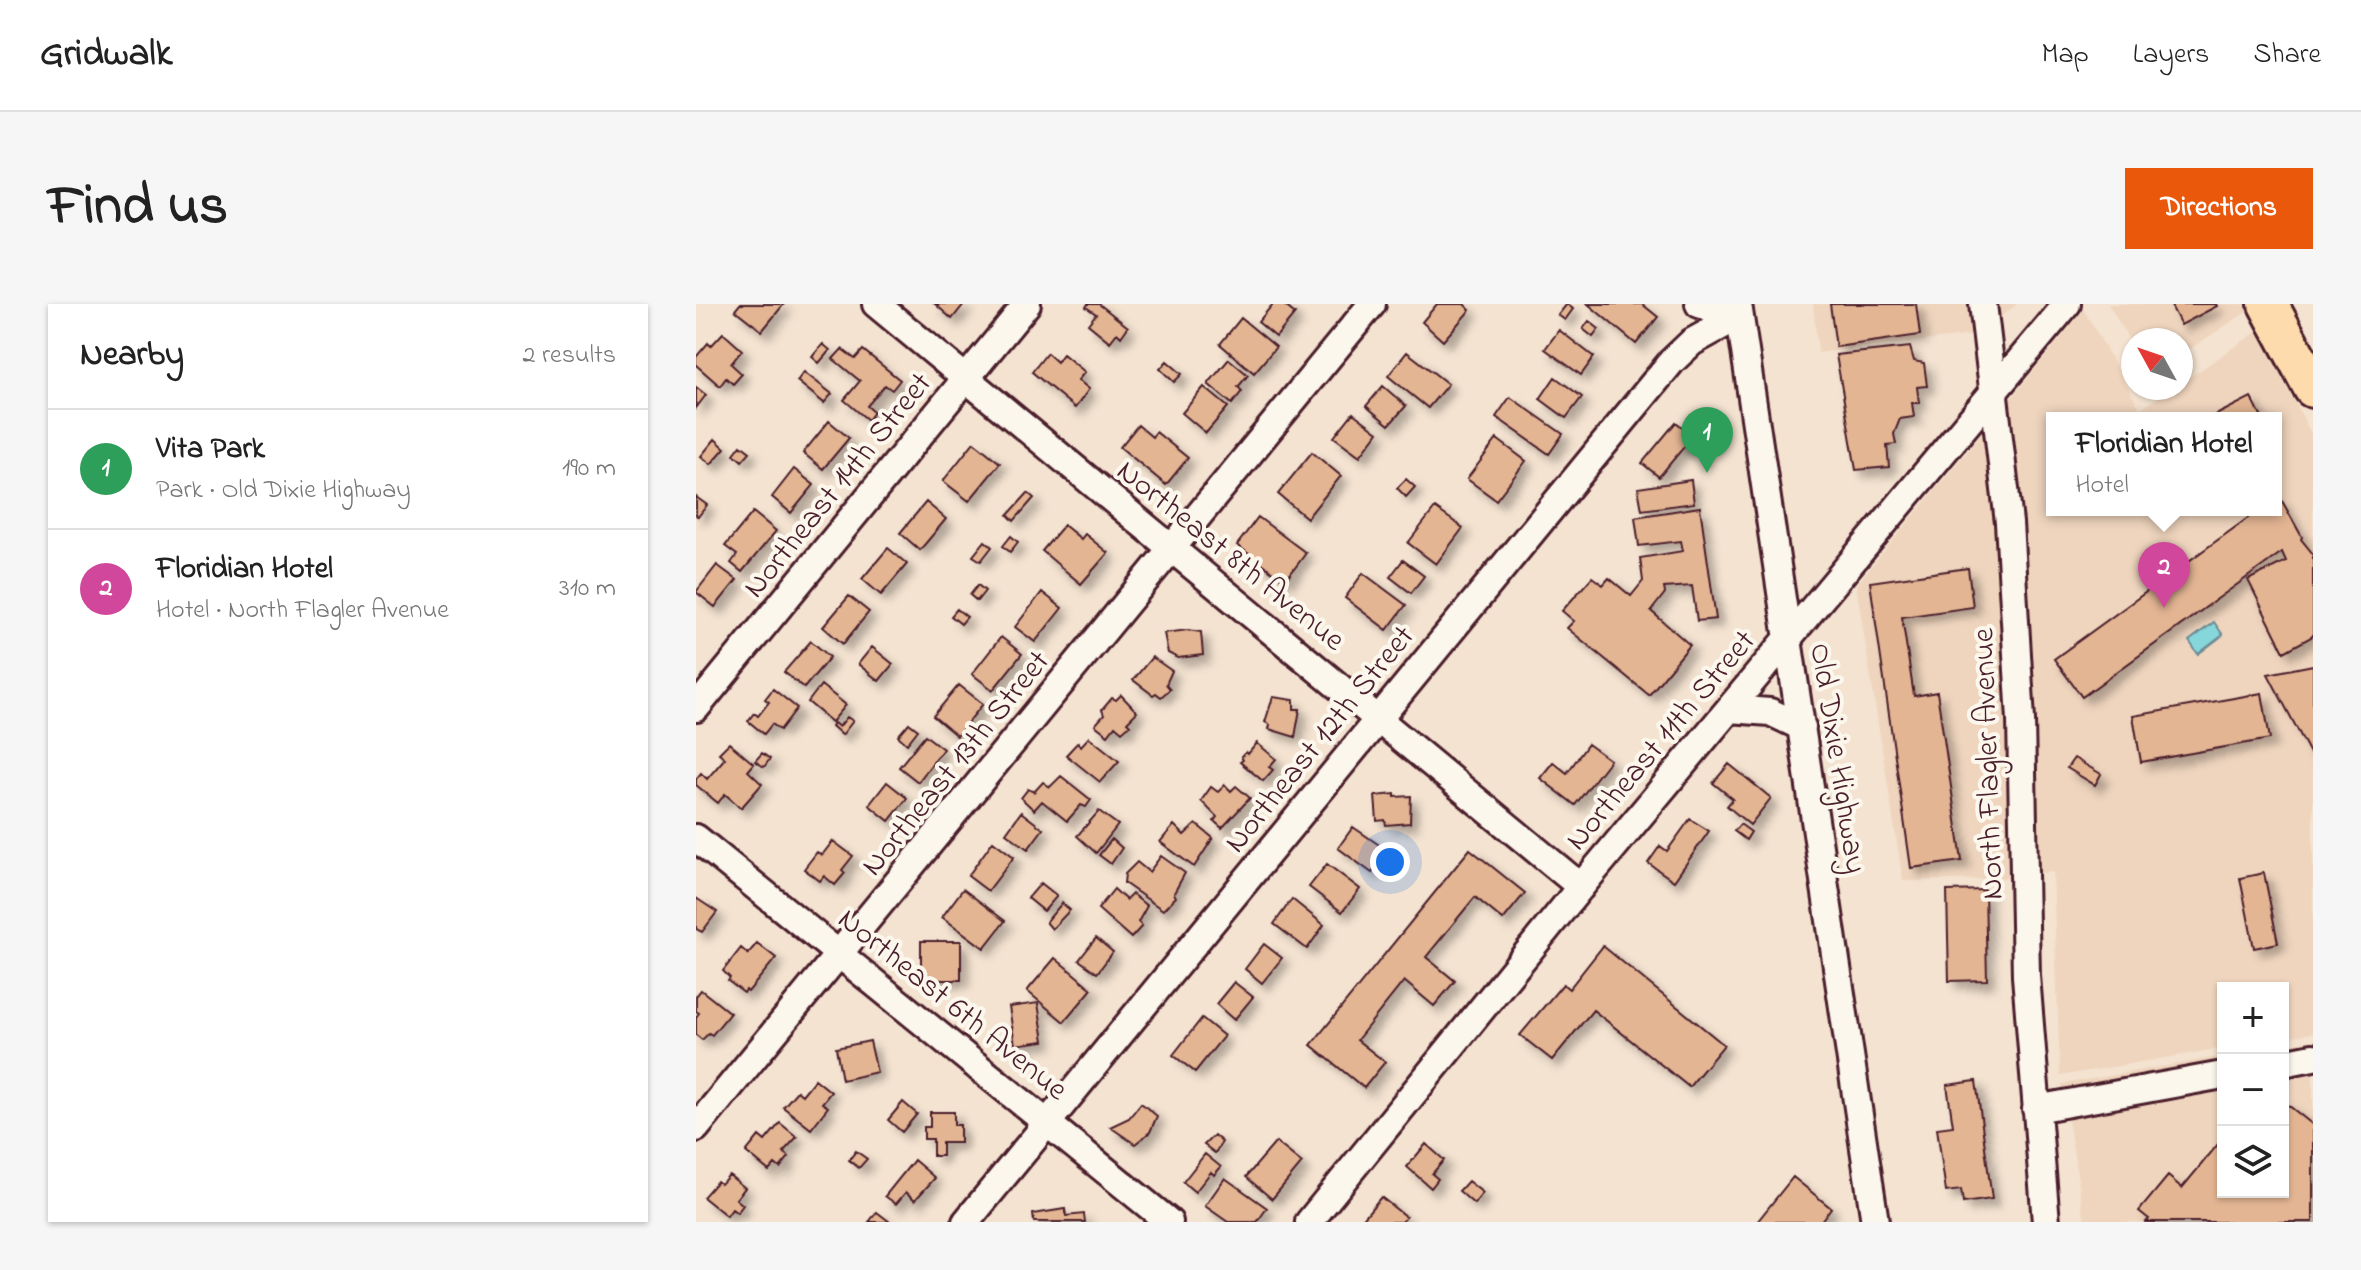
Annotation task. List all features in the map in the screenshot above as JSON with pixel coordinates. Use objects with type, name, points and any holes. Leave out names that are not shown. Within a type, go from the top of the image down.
[{"type":"highway","points":[[2268,304],[2313,388]]},
{"type":"street","name":"Northeast 8th Avenue","points":[[876,304],[1581,887]]},
{"type":"street","name":"Northeast 14th Street","points":[[696,708],[1027,304]]},
{"type":"street","name":"Northeast 13th Street","points":[[696,1128],[1372,304]]},
{"type":"street","points":[[1699,304],[1738,310]]},
{"type":"street","name":"North Flagler Avenue","points":[[1983,304],[2009,523],[2021,720],[2026,976],[2046,1222]]},
{"type":"street","name":"Northeast 11th Street","points":[[1309,1222],[1581,887],[2067,304]]},
{"type":"street","name":"Old Dixie Highway","points":[[1738,310],[1873,1210]]},
{"type":"street","name":"Northeast 12th Street","points":[[966,1222],[1672,361],[1692,342],[1738,310]]},
{"type":"street","points":[[1729,709],[1770,712],[1802,727]]},
{"type":"street","name":"Northeast 6th Avenue","points":[[696,838],[1169,1222]]},
{"type":"street","points":[[2289,1062],[2313,1057]]},
{"type":"street","points":[[2036,1109],[2217,1076]]},
{"type":"street","points":[[1851,1222],[1873,1210]]},
{"type":"shaded area","points":[[1813,304],[2018,304],[1974,335],[1818,353]]},
{"type":"shaded area","points":[[2108,304],[2244,304],[2248,311],[2193,347],[2193,328],[2122,328]]},
{"type":"shaded area","points":[[2084,310],[2121,375],[2121,400],[2135,400],[2140,409],[2154,400],[2193,400],[2193,375],[2258,331],[2313,437],[2313,1033],[2289,1037],[2289,982],[2217,982],[2217,1049],[2060,1076],[2053,872],[1997,879],[1903,881],[1856,585]]},
{"type":"shaded area","points":[[2313,1040],[2313,1222],[2085,1222],[2062,1084],[2217,1057],[2217,1198],[2289,1198],[2289,1044]]},
{"type":"water","points":[[2214,622],[2223,635],[2198,654],[2189,641]]},
{"type":"building","points":[[740,304],[784,304],[762,331],[735,310]]},
{"type":"building","points":[[935,304],[964,304],[952,319]]},
{"type":"building","points":[[1088,304],[1099,304],[1128,327],[1121,337],[1117,333],[1110,342],[1088,324],[1096,314],[1086,307]]},
{"type":"building","points":[[1273,304],[1283,304],[1295,314],[1276,337],[1258,322]]},
{"type":"building","points":[[1437,304],[1464,304],[1470,310],[1443,341],[1422,322]]},
{"type":"building","points":[[1567,304],[1573,309],[1565,320],[1558,315]]},
{"type":"building","points":[[1588,304],[1642,304],[1658,317],[1636,344]]},
{"type":"building","points":[[1830,304],[1916,304],[1920,335],[1836,347]]},
{"type":"building","points":[[2170,304],[2216,304],[2217,306],[2181,325]]},
{"type":"building","points":[[1241,318],[1276,347],[1254,373],[1220,344]]},
{"type":"building","points":[[1589,321],[1599,329],[1593,337],[1583,329]]},
{"type":"building","points":[[1559,330],[1594,357],[1581,375],[1545,349]]},
{"type":"building","points":[[723,333],[742,350],[731,364],[742,374],[733,384],[726,378],[720,386],[696,365],[696,357],[708,343],[711,346]]},
{"type":"building","points":[[823,344],[830,350],[819,363],[812,357]]},
{"type":"building","points":[[1910,347],[1914,361],[1924,363],[1927,386],[1917,387],[1919,403],[1912,403],[1914,417],[1900,419],[1894,434],[1896,444],[1887,445],[1889,467],[1856,470],[1836,355]]},
{"type":"building","points":[[842,349],[855,359],[863,350],[900,380],[892,390],[885,385],[867,406],[874,412],[868,420],[844,400],[860,381],[833,359]]},
{"type":"building","points":[[1407,352],[1448,384],[1428,408],[1388,376]]},
{"type":"building","points":[[1047,353],[1057,362],[1063,354],[1085,372],[1078,380],[1089,389],[1075,408],[1032,372]]},
{"type":"building","points":[[1229,359],[1248,375],[1238,387],[1242,391],[1232,404],[1208,384]]},
{"type":"building","points":[[1167,361],[1182,374],[1174,382],[1160,369]]},
{"type":"building","points":[[804,372],[832,394],[824,403],[797,381]]},
{"type":"building","points":[[1555,377],[1582,397],[1566,418],[1540,399]]},
{"type":"building","points":[[1383,386],[1406,406],[1389,425],[1366,406]]},
{"type":"building","points":[[696,387],[706,395],[696,408]]},
{"type":"building","points":[[1204,387],[1228,407],[1206,433],[1182,413]]},
{"type":"building","points":[[1510,397],[1563,434],[1549,454],[1496,417]]},
{"type":"building","points":[[2251,397],[2259,412],[2222,412]]},
{"type":"building","points":[[1353,413],[1378,432],[1360,456],[1334,437]]},
{"type":"building","points":[[829,421],[849,438],[823,469],[803,453]]},
{"type":"building","points":[[1676,422],[1693,436],[1659,477],[1642,463]]},
{"type":"building","points":[[1138,425],[1152,437],[1156,432],[1188,458],[1166,485],[1120,447]]},
{"type":"building","points":[[715,439],[725,448],[711,464],[701,456]]},
{"type":"building","points":[[1497,439],[1526,461],[1496,500],[1467,479]]},
{"type":"building","points":[[974,442],[1000,463],[969,501],[943,481]]},
{"type":"building","points":[[741,445],[750,452],[742,461],[734,454]]},
{"type":"building","points":[[1312,452],[1341,476],[1307,518],[1278,494]]},
{"type":"building","points":[[794,469],[814,485],[791,513],[772,497]]},
{"type":"building","points":[[1406,479],[1415,487],[1406,497],[1397,488]]},
{"type":"building","points":[[1691,480],[1694,503],[1642,510],[1638,488]]},
{"type":"building","points":[[1028,493],[1034,498],[1014,521],[1008,515]]},
{"type":"building","points":[[696,497],[707,505],[698,517],[696,515]]},
{"type":"building","points":[[2282,501],[2301,539],[2313,554],[2313,636],[2284,652],[2248,580],[2286,561],[2282,552],[2082,697],[2054,659],[2251,516],[2282,516]]},
{"type":"building","points":[[926,502],[946,519],[920,550],[900,533]]},
{"type":"building","points":[[1700,507],[1716,619],[1697,621],[1692,586],[1664,588],[1665,593],[1651,611],[1690,645],[1649,695],[1567,628],[1574,621],[1562,611],[1592,577],[1603,585],[1609,578],[1631,596],[1643,581],[1640,558],[1683,551],[1681,541],[1639,546],[1635,517]]},
{"type":"building","points":[[1435,508],[1463,528],[1436,564],[1408,543]]},
{"type":"building","points":[[753,512],[776,531],[742,572],[731,563],[737,555],[725,546]]},
{"type":"building","points":[[1258,517],[1306,553],[1285,581],[1237,545]]},
{"type":"building","points":[[1064,525],[1081,539],[1085,534],[1108,553],[1081,584],[1042,551]]},
{"type":"building","points":[[1011,536],[1018,542],[1010,552],[1003,546]]},
{"type":"building","points":[[985,541],[992,547],[981,561],[973,556]]},
{"type":"building","points":[[888,548],[907,564],[881,595],[862,579]]},
{"type":"building","points":[[1403,560],[1424,576],[1411,593],[1390,577]]},
{"type":"building","points":[[717,565],[737,580],[715,607],[696,592]]},
{"type":"building","points":[[1968,568],[1973,607],[1902,617],[1914,696],[1937,692],[1962,861],[1911,868],[1870,582]]},
{"type":"building","points":[[1363,573],[1406,605],[1387,630],[1345,598]]},
{"type":"building","points":[[978,585],[985,591],[977,601],[970,595]]},
{"type":"building","points":[[1042,592],[1062,608],[1035,642],[1015,627]]},
{"type":"building","points":[[849,596],[869,612],[843,644],[823,627]]},
{"type":"building","points":[[957,609],[967,617],[961,624],[951,616]]},
{"type":"building","points":[[1201,632],[1203,655],[1178,658],[1168,653],[1164,633]]},
{"type":"building","points":[[1001,637],[1022,654],[993,690],[972,674]]},
{"type":"building","points":[[811,641],[830,657],[804,688],[784,672]]},
{"type":"building","points":[[872,647],[893,664],[879,681],[858,664]]},
{"type":"building","points":[[1152,657],[1172,671],[1166,684],[1170,689],[1161,697],[1156,693],[1153,695],[1133,680]]},
{"type":"building","points":[[2313,665],[2313,759],[2268,674]]},
{"type":"building","points":[[821,685],[846,705],[832,722],[808,702]]},
{"type":"building","points":[[959,685],[983,704],[957,736],[933,716]]},
{"type":"building","points":[[773,689],[797,708],[780,730],[772,724],[764,734],[748,721],[754,713],[758,716],[769,702],[765,699]]},
{"type":"building","points":[[2262,693],[2270,739],[2141,762],[2133,716]]},
{"type":"building","points":[[1121,695],[1137,712],[1122,732],[1115,726],[1108,735],[1095,725],[1112,698],[1116,700]]},
{"type":"building","points":[[1273,697],[1294,700],[1294,709],[1300,709],[1295,737],[1269,729],[1270,725],[1265,722]]},
{"type":"building","points":[[847,717],[853,721],[842,735],[832,726],[834,723],[839,727]]},
{"type":"building","points":[[909,723],[918,730],[907,744],[898,736]]},
{"type":"building","points":[[925,735],[943,749],[918,782],[899,767]]},
{"type":"building","points":[[1089,737],[1119,761],[1100,782],[1066,755],[1078,742],[1081,746]]},
{"type":"building","points":[[729,743],[754,764],[748,771],[762,784],[741,808],[725,794],[718,803],[696,785],[701,773],[707,779],[725,758],[719,753]]},
{"type":"building","points":[[1257,743],[1276,759],[1269,767],[1273,770],[1263,781],[1240,762],[1243,760],[1241,757]]},
{"type":"building","points":[[1588,744],[1610,760],[1575,805],[1540,778],[1553,762],[1567,773]]},
{"type":"building","points":[[762,753],[770,759],[764,767],[755,761]]},
{"type":"building","points":[[2074,758],[2101,774],[2095,785],[2067,768]]},
{"type":"building","points":[[1729,764],[1771,798],[1750,825],[1727,806],[1733,799],[1713,783]]},
{"type":"building","points":[[1061,776],[1091,800],[1086,807],[1081,805],[1067,821],[1042,801],[1034,810],[1021,798],[1028,789],[1034,792],[1043,782],[1050,787]]},
{"type":"building","points":[[887,782],[907,798],[889,821],[869,805]]},
{"type":"building","points":[[1225,785],[1231,791],[1236,786],[1250,798],[1222,828],[1214,821],[1217,817],[1201,801],[1211,787],[1218,792]]},
{"type":"building","points":[[1395,794],[1395,797],[1411,796],[1410,823],[1386,825],[1385,820],[1377,821],[1375,796]]},
{"type":"building","points":[[1099,811],[1118,825],[1096,853],[1077,836]]},
{"type":"building","points":[[1021,812],[1043,829],[1028,849],[1006,833]]},
{"type":"building","points":[[1690,819],[1709,831],[1674,881],[1648,863],[1660,846],[1667,851]]},
{"type":"building","points":[[1196,824],[1213,838],[1194,867],[1160,842],[1174,825],[1184,835]]},
{"type":"building","points":[[1740,824],[1751,832],[1746,840],[1734,831]]},
{"type":"building","points":[[1353,827],[1388,851],[1372,873],[1338,848]]},
{"type":"building","points":[[1112,839],[1122,848],[1111,864],[1099,855]]},
{"type":"building","points":[[833,841],[853,856],[835,885],[824,876],[820,881],[804,869],[817,852],[822,855]]},
{"type":"building","points":[[993,841],[1014,857],[988,891],[968,876]]},
{"type":"building","points":[[1470,849],[1525,893],[1503,920],[1475,897],[1426,957],[1455,981],[1434,1006],[1404,981],[1357,1040],[1385,1062],[1364,1088],[1311,1045]]},
{"type":"building","points":[[1161,856],[1185,873],[1174,893],[1176,897],[1163,910],[1124,883],[1125,874],[1137,862],[1149,872]]},
{"type":"building","points":[[1327,864],[1360,889],[1342,912],[1309,887]]},
{"type":"building","points":[[2264,873],[2278,943],[2254,948],[2240,878]]},
{"type":"building","points":[[1041,883],[1057,896],[1044,911],[1028,898]]},
{"type":"building","points":[[963,889],[1005,921],[984,948],[942,917]]},
{"type":"building","points":[[1114,889],[1126,900],[1132,894],[1147,906],[1138,922],[1142,926],[1131,938],[1098,909]]},
{"type":"building","points":[[1985,890],[1987,980],[1949,981],[1947,891]]},
{"type":"building","points":[[696,898],[717,912],[702,932],[696,929]]},
{"type":"building","points":[[1292,899],[1324,925],[1307,949],[1274,924]]},
{"type":"building","points":[[1062,903],[1070,910],[1052,929],[1046,922]]},
{"type":"building","points":[[1096,938],[1113,952],[1097,973],[1079,960]]},
{"type":"building","points":[[921,941],[961,941],[961,980],[921,980]]},
{"type":"building","points":[[757,943],[776,958],[744,993],[728,981],[730,978],[723,971],[741,948],[748,954]]},
{"type":"building","points":[[1264,944],[1282,958],[1262,983],[1245,969]]},
{"type":"building","points":[[1603,946],[1724,1045],[1689,1087],[1593,1010],[1552,1060],[1520,1035],[1563,984],[1569,989]]},
{"type":"building","points":[[1055,958],[1092,989],[1064,1022],[1027,991]]},
{"type":"building","points":[[1234,982],[1253,997],[1234,1020],[1216,1004]]},
{"type":"building","points":[[701,990],[730,1013],[712,1035],[709,1033],[702,1040],[696,1035],[696,1017],[699,1013],[696,1011],[696,996]]},
{"type":"building","points":[[1038,1003],[1044,1041],[1015,1045],[1009,1007]]},
{"type":"building","points":[[1202,1018],[1224,1036],[1195,1072],[1173,1055]]},
{"type":"building","points":[[870,1041],[877,1072],[842,1080],[836,1048]]},
{"type":"building","points":[[815,1079],[831,1092],[822,1103],[828,1107],[811,1129],[783,1107],[797,1091],[802,1095]]},
{"type":"building","points":[[1976,1081],[1992,1199],[1963,1203],[1961,1190],[1946,1192],[1937,1128],[1953,1126],[1947,1085]]},
{"type":"building","points":[[903,1102],[917,1114],[902,1132],[888,1120]]},
{"type":"building","points":[[1141,1103],[1157,1116],[1150,1132],[1135,1144],[1110,1127],[1129,1118]]},
{"type":"building","points":[[2289,1106],[2313,1125],[2313,1222],[2146,1222],[2149,1219],[2139,1211],[2168,1176],[2182,1188],[2217,1145],[2217,1198],[2289,1198]]},
{"type":"building","points":[[930,1112],[954,1112],[954,1125],[960,1125],[960,1143],[942,1143],[942,1156],[933,1156],[933,1139],[924,1139],[924,1127],[930,1127]]},
{"type":"building","points":[[780,1123],[797,1137],[783,1152],[789,1157],[780,1168],[775,1164],[769,1171],[746,1152],[759,1136],[765,1141]]},
{"type":"building","points":[[1214,1135],[1222,1142],[1215,1153],[1204,1145]]},
{"type":"building","points":[[1276,1142],[1302,1163],[1272,1199],[1246,1177]]},
{"type":"building","points":[[1426,1144],[1444,1160],[1432,1174],[1438,1179],[1431,1188],[1407,1167]]},
{"type":"building","points":[[856,1151],[867,1159],[859,1168],[849,1160]]},
{"type":"building","points":[[1205,1154],[1221,1167],[1214,1175],[1211,1172],[1195,1192],[1183,1182]]},
{"type":"building","points":[[914,1160],[935,1178],[915,1200],[906,1192],[896,1204],[885,1196]]},
{"type":"building","points":[[729,1175],[745,1188],[736,1199],[743,1205],[737,1213],[732,1209],[727,1216],[703,1197],[717,1181],[721,1184]]},
{"type":"building","points":[[1793,1177],[1831,1208],[1820,1222],[1757,1222]]},
{"type":"building","points":[[1225,1178],[1267,1208],[1257,1222],[1228,1222],[1205,1206]]},
{"type":"building","points":[[1468,1181],[1483,1193],[1474,1204],[1459,1191]]},
{"type":"building","points":[[1381,1197],[1406,1217],[1402,1222],[1360,1222]]},
{"type":"building","points":[[1065,1209],[1066,1216],[1084,1214],[1085,1222],[1034,1222],[1033,1214]]},
{"type":"building","points":[[877,1212],[890,1222],[869,1222]]},
{"type":"place","name":"Vita Park","points":[[1707,473]]},
{"type":"place","name":"Floridian Hotel","points":[[2164,608]]}]
